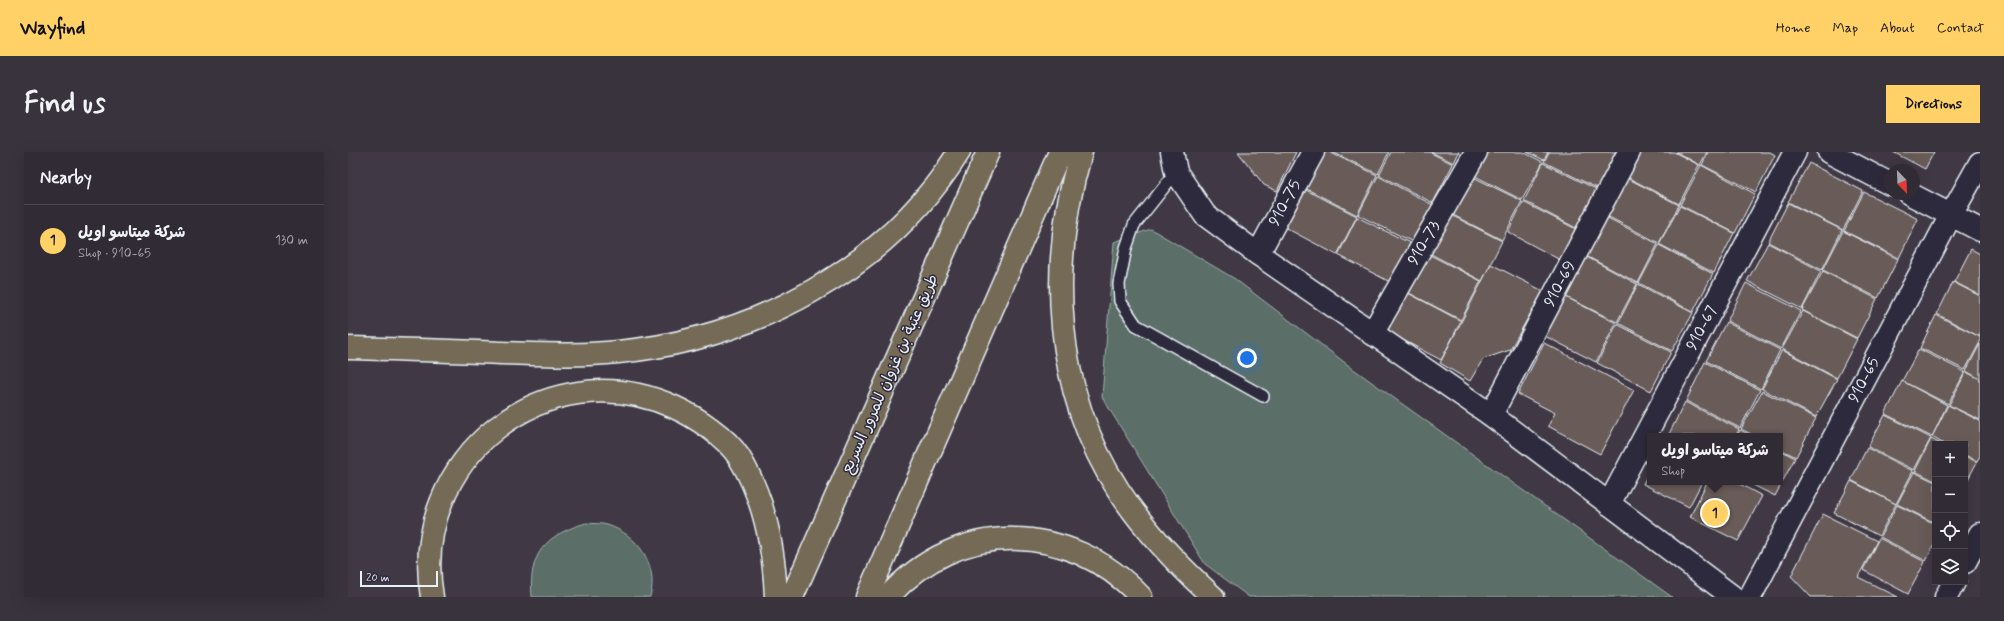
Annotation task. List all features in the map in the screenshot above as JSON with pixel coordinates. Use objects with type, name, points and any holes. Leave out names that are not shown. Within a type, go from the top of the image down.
[{"type":"highway","points":[[348,348],[568,354],[618,352],[660,346],[702,336],[736,325],[782,307],[821,287],[873,251],[920,206],[959,152]]},
{"type":"highway","name":"طريق عتبة بن غزوان للمرور السريع","points":[[792,597],[988,152]]},
{"type":"highway","points":[[867,597],[1060,152]]},
{"type":"highway","points":[[1081,152],[1072,181],[1066,212],[1060,273],[1061,315],[1066,357],[1076,397],[1099,457],[1119,490],[1139,519],[1162,546],[1186,572],[1213,597]]},
{"type":"highway","points":[[432,597],[429,556],[433,531],[440,506],[451,482],[465,460],[482,441],[502,424],[536,404],[561,395],[593,391],[626,392],[659,400],[689,413],[715,432],[738,456],[756,490],[768,526],[775,564],[776,597]]},
{"type":"highway","points":[[888,597],[904,580],[936,557],[973,544],[1015,539],[1037,540],[1060,545],[1081,553],[1114,573],[1141,597]]},
{"type":"street","name":"910-75","points":[[1258,254],[1313,152]]},
{"type":"street","name":"910-73","points":[[1372,334],[1476,152]]},
{"type":"street","name":"910-69","points":[[1491,415],[1629,152]]},
{"type":"street","name":"910-67","points":[[1609,504],[1795,152]]},
{"type":"street","points":[[1829,152],[1884,181]]},
{"type":"street","points":[[1174,162],[1206,215],[1258,254],[1491,415],[1733,597]]},
{"type":"street","name":"910-65","points":[[1750,597],[1950,215],[1980,163]]},
{"type":"street","points":[[1920,199],[1980,230]]},
{"type":"street","points":[[1968,556],[1980,534]]},
{"type":"street","points":[[1946,597],[1952,585]]},
{"type":"lane","points":[[1174,162],[1134,225],[1126,248],[1119,284],[1120,301],[1136,325],[1263,396]]},
{"type":"green space","points":[[1151,229],[1235,279],[1352,368],[1672,597],[1249,597],[1205,564],[1102,397],[1114,242]]},
{"type":"green space","points":[[586,523],[605,524],[618,529],[637,544],[649,563],[652,585],[650,597],[532,597],[531,582],[533,569],[542,548],[550,540],[560,534]]},
{"type":"building","points":[[1238,152],[1296,152],[1277,191],[1264,185]]},
{"type":"building","points":[[1320,152],[1329,152],[1377,175],[1357,215],[1303,187]]},
{"type":"building","points":[[1332,152],[1389,152],[1378,174]]},
{"type":"building","points":[[1391,152],[1429,152],[1453,164],[1433,203],[1379,175]]},
{"type":"building","points":[[1431,152],[1459,152],[1454,163]]},
{"type":"building","points":[[1486,152],[1523,152],[1543,162],[1522,200],[1473,175]]},
{"type":"building","points":[[1527,152],[1548,152],[1544,160]]},
{"type":"building","points":[[1549,152],[1617,152],[1599,189],[1544,162]]},
{"type":"building","points":[[1638,152],[1674,152],[1699,165],[1679,204],[1625,176]]},
{"type":"building","points":[[1676,152],[1707,152],[1700,165]]},
{"type":"building","points":[[1708,152],[1770,152],[1775,155],[1756,192],[1702,165]]},
{"type":"building","points":[[1893,152],[1934,152],[1925,169],[1920,166],[1920,164],[1916,164]]},
{"type":"building","points":[[1543,163],[1598,190],[1578,229],[1524,201]]},
{"type":"building","points":[[1809,163],[1863,191],[1843,230],[1788,202]]},
{"type":"building","points":[[1701,165],[1755,194],[1735,233],[1680,205]]},
{"type":"building","points":[[1378,176],[1433,205],[1413,242],[1358,215]]},
{"type":"building","points":[[1473,177],[1522,201],[1502,240],[1451,214]]},
{"type":"building","points":[[1625,177],[1679,205],[1659,243],[1605,215]]},
{"type":"building","points":[[1302,188],[1357,216],[1337,255],[1282,226]]},
{"type":"building","points":[[1864,192],[1918,219],[1899,258],[1844,231]]},
{"type":"building","points":[[1523,202],[1578,230],[1562,261],[1508,232]]},
{"type":"building","points":[[1788,203],[1842,230],[1822,270],[1768,242]]},
{"type":"building","points":[[1680,206],[1734,233],[1714,273],[1659,244]]},
{"type":"building","points":[[1451,215],[1502,241],[1482,281],[1429,253]]},
{"type":"building","points":[[1604,216],[1658,244],[1638,283],[1584,255]]},
{"type":"building","points":[[1357,217],[1412,244],[1392,283],[1338,255]]},
{"type":"building","points":[[1843,231],[1898,259],[1878,298],[1823,270]]},
{"type":"building","points":[[1768,243],[1821,271],[1802,309],[1747,281]]},
{"type":"building","points":[[1659,245],[1713,274],[1693,312],[1639,283]]},
{"type":"building","points":[[1971,249],[1980,254],[1980,295],[1954,282]]},
{"type":"building","points":[[1428,254],[1481,281],[1461,320],[1407,292]]},
{"type":"building","points":[[1583,255],[1637,284],[1617,322],[1562,295]]},
{"type":"building","points":[[1491,264],[1543,291],[1510,350],[1483,359],[1470,381],[1440,363]]},
{"type":"building","points":[[1823,271],[1877,299],[1857,338],[1802,310]]},
{"type":"building","points":[[1953,282],[1980,296],[1980,337],[1937,314]]},
{"type":"building","points":[[1746,283],[1801,311],[1781,349],[1727,321]]},
{"type":"building","points":[[1638,284],[1693,313],[1672,351],[1618,323]]},
{"type":"building","points":[[1406,292],[1461,321],[1441,360],[1386,331]]},
{"type":"building","points":[[1562,295],[1616,323],[1596,362],[1541,334]]},
{"type":"building","points":[[1803,311],[1857,339],[1837,378],[1782,349]]},
{"type":"building","points":[[1936,315],[1980,337],[1980,342],[1965,370],[1920,348]]},
{"type":"building","points":[[1726,322],[1780,350],[1761,389],[1706,361]]},
{"type":"building","points":[[1617,324],[1671,352],[1651,391],[1597,363]]},
{"type":"building","points":[[1544,343],[1634,390],[1600,454],[1548,426],[1555,413],[1518,394]]},
{"type":"building","points":[[1980,344],[1980,379],[1966,371]]},
{"type":"building","points":[[1919,349],[1965,372],[1948,404],[1902,381]]},
{"type":"building","points":[[1782,350],[1837,379],[1816,417],[1762,389]]},
{"type":"building","points":[[1705,362],[1760,390],[1740,428],[1686,401]]},
{"type":"building","points":[[1966,372],[1980,379],[1980,420],[1949,405]]},
{"type":"building","points":[[1902,381],[1947,405],[1932,437],[1885,414]]},
{"type":"building","points":[[1762,391],[1816,418],[1796,457],[1783,450],[1783,433],[1749,433],[1741,429]]},
{"type":"building","points":[[1685,402],[1739,429],[1737,433],[1670,433]]},
{"type":"building","points":[[1948,405],[1980,421],[1980,456],[1977,461],[1968,456],[1968,441],[1939,441],[1932,437]]},
{"type":"building","points":[[1885,415],[1931,438],[1914,470],[1868,447]]},
{"type":"building","points":[[1740,430],[1746,433],[1738,433]]},
{"type":"building","points":[[1931,439],[1935,441],[1932,441],[1932,480],[1915,471]]},
{"type":"building","points":[[1867,448],[1913,471],[1896,504],[1851,480]]},
{"type":"building","points":[[1783,452],[1795,458],[1783,481]]},
{"type":"building","points":[[1968,458],[1977,462],[1968,479]]},
{"type":"building","points":[[1914,472],[1932,481],[1932,522],[1897,504]]},
{"type":"building","points":[[1647,476],[1647,485],[1700,485],[1689,507],[1643,484]]},
{"type":"building","points":[[1851,481],[1896,504],[1879,536],[1834,513]]},
{"type":"building","points":[[1706,485],[1742,485],[1762,496],[1738,541],[1690,517]]},
{"type":"building","points":[[1753,485],[1781,485],[1775,496]]},
{"type":"building","points":[[1897,505],[1932,522],[1932,549],[1926,561],[1880,537]]},
{"type":"building","points":[[1823,514],[1877,541],[1858,577],[1898,597],[1811,597],[1791,576]]},
{"type":"building","points":[[1879,538],[1925,562],[1908,594],[1863,570]]},
{"type":"place","name":"شركة ميتاسو اويل","points":[[1715,513]]}]
